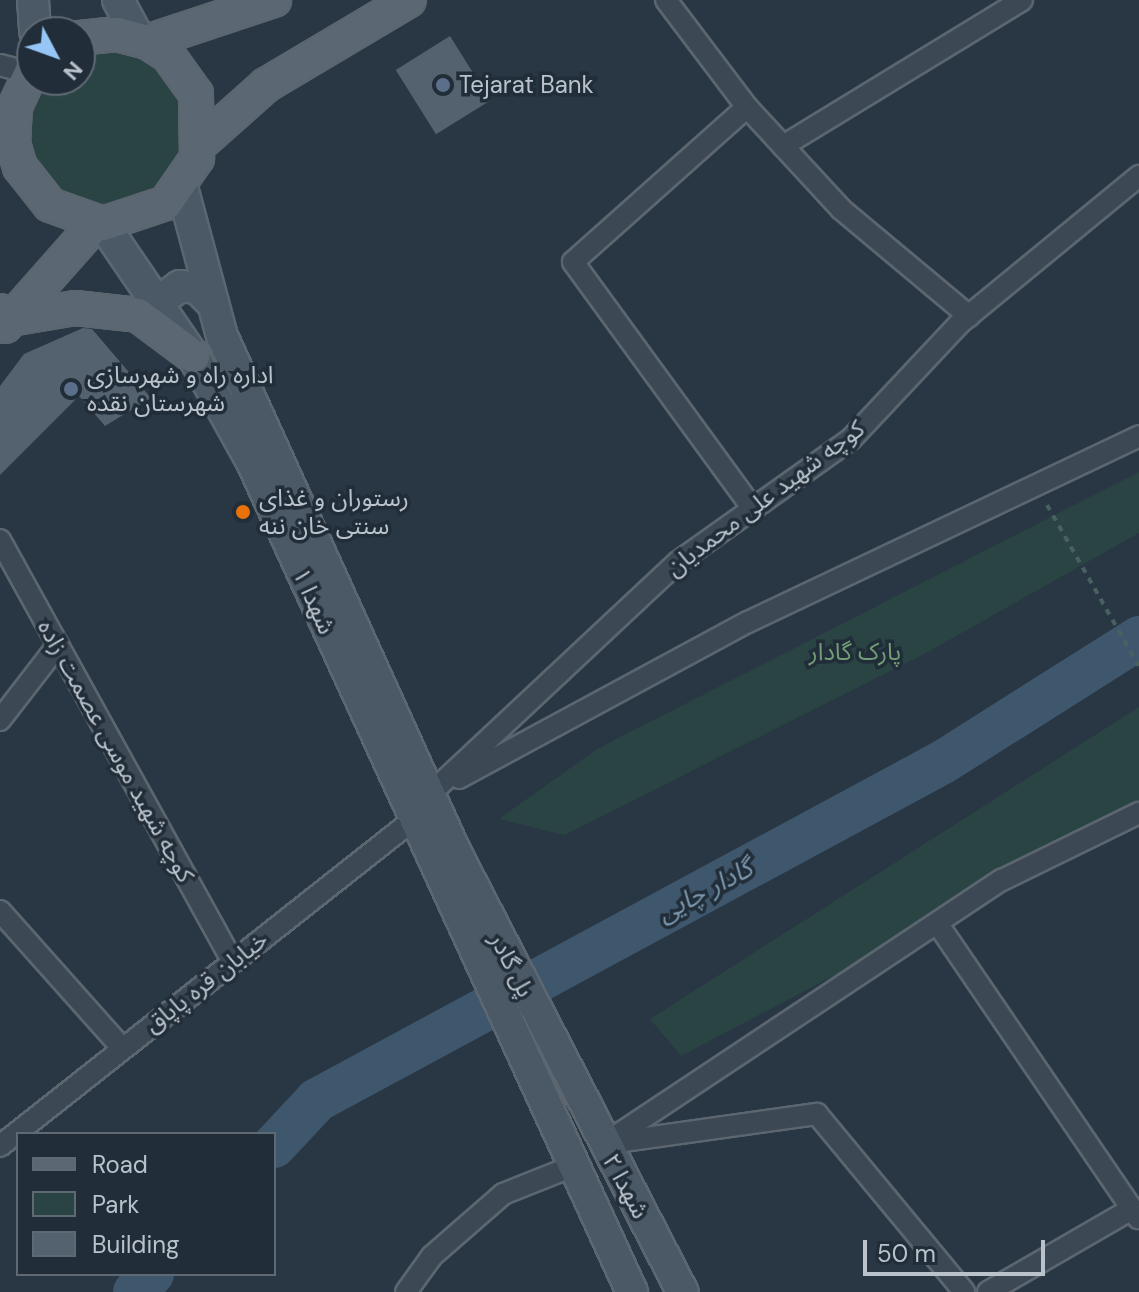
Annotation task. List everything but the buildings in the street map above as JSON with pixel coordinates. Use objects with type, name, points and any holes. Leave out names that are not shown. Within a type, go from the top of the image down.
[{"type":"main road","points":[[13,143],[20,167],[50,205],[99,223],[147,215],[182,187],[201,143],[202,118],[184,73],[143,40],[118,0]]},
{"type":"main road","points":[[96,39],[143,40],[274,0]]},
{"type":"main road","points":[[201,143],[266,85],[409,0]]},
{"type":"main road","points":[[0,181],[13,143],[17,96]]},
{"type":"main road","name":"شهدا ۱","points":[[182,187],[213,304],[431,793],[444,858]]},
{"type":"main road","points":[[3,321],[99,223]]},
{"type":"main road","name":"شهدا ۱","points":[[99,223],[193,356],[252,462],[413,820],[444,858]]},
{"type":"main road","points":[[156,304],[180,286],[197,288],[213,304]]},
{"type":"main road","points":[[3,321],[75,308],[138,315],[193,356]]},
{"type":"main road","name":"پل گادر","points":[[444,858],[569,1079]]},
{"type":"main road","name":"پل گادر","points":[[444,858],[541,1092]]},
{"type":"main road","name":"شهدا ۲","points":[[569,1079],[683,1292]]},
{"type":"main road","name":"شهدا ۲","points":[[541,1092],[632,1292]]},
{"type":"street","points":[[666,0],[747,107],[841,209],[969,316]]},
{"type":"street","points":[[783,146],[1022,0]]},
{"type":"street","points":[[747,107],[573,262],[753,509]]},
{"type":"street","name":"کوچه شهید علی محمدیان","points":[[431,793],[570,657],[678,562],[851,439],[969,316],[1139,176]]},
{"type":"street","points":[[431,793],[748,622],[1139,436]]},
{"type":"street","name":"کوچه شهید موسی عصمت زاده","points":[[0,540],[232,961]]},
{"type":"street","points":[[0,720],[58,645]]},
{"type":"street","points":[[604,1144],[763,1033],[939,926],[1002,880],[1139,813]]},
{"type":"street","name":"خیابان قره پاپاق","points":[[17,1132],[413,820]]},
{"type":"street","points":[[0,911],[122,1048]]},
{"type":"street","points":[[939,926],[1136,1214],[988,1292]]},
{"type":"street","points":[[604,1144],[817,1114],[964,1292]]},
{"type":"street","name":"خیابان قره پاپاق","points":[[0,1146],[16,1133]]},
{"type":"street","points":[[406,1292],[432,1256],[503,1194],[576,1165]]},
{"type":"path","points":[[1039,483],[1062,541],[1139,666]]},
{"type":"green space","points":[[105,49],[155,65],[183,109],[183,145],[168,176],[140,198],[106,206],[72,199],[35,162],[29,111],[36,96],[96,96],[96,51]]},
{"type":"green space","name":"پارک گادار","points":[[1139,472],[1139,533],[926,653],[564,835],[499,819],[597,749]]},
{"type":"green space","points":[[1139,707],[1139,815],[681,1056],[650,1019]]},
{"type":"waterway","name":"گادار چایی","points":[[276,1144],[317,1100],[943,762],[1139,638]]},
{"type":"waterway","name":"گادار چایی","points":[[135,1292],[150,1276]]},
{"type":"place","name":"Tejarat Bank","points":[[443,85]]},
{"type":"place","name":"اداره راه و شهرسازی شهرستان نقده","points":[[71,389]]},
{"type":"place","name":"رستوران و غذای سنتی خان ننه","points":[[243,512]]}]
